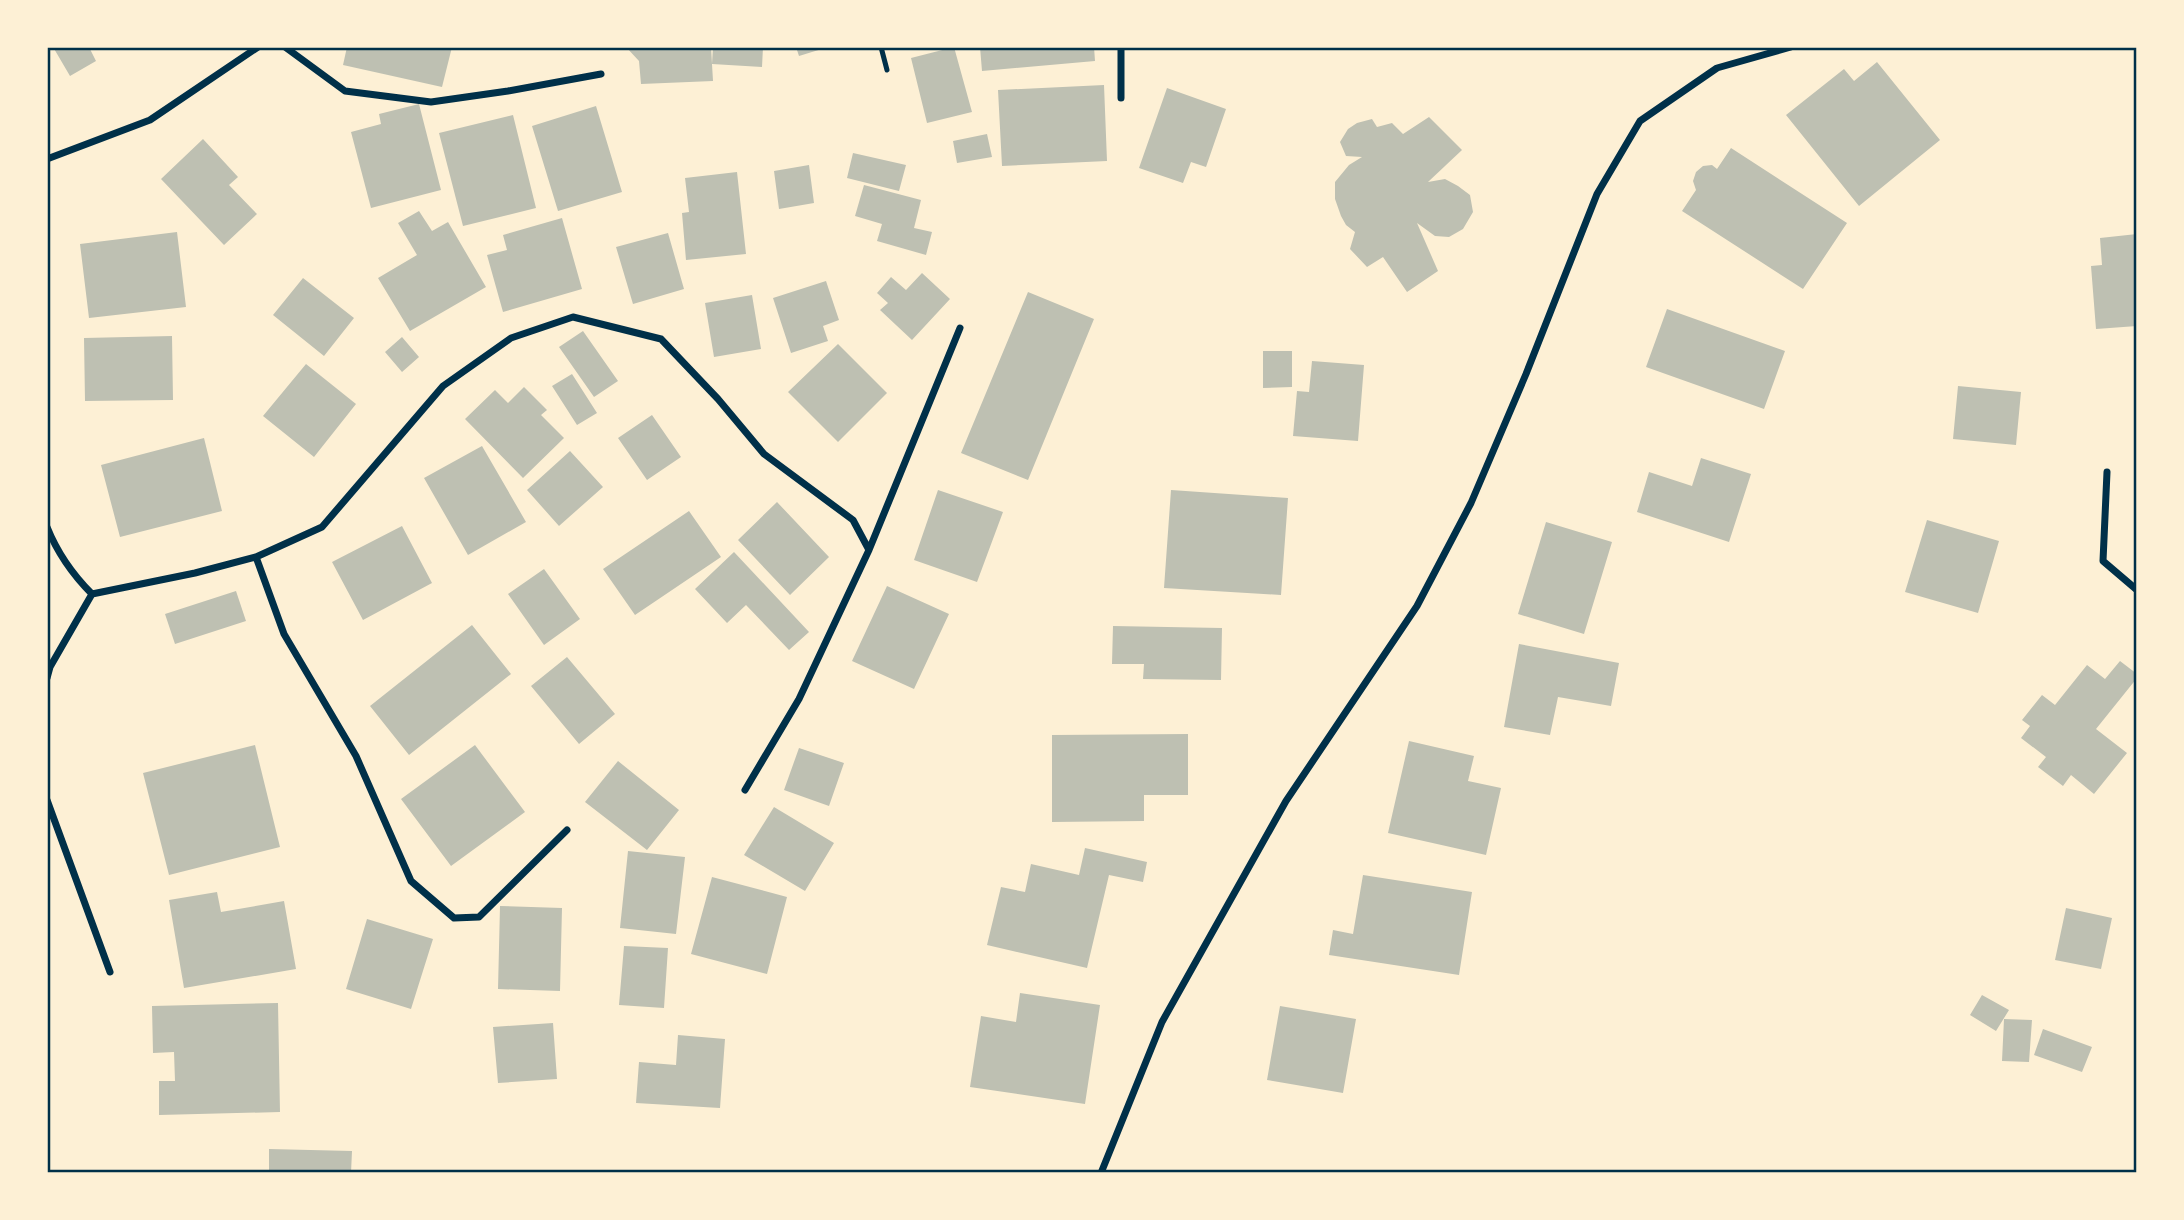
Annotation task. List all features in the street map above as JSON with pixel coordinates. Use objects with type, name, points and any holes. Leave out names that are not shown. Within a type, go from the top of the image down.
[{"type":"street","points":[[47,159],[150,120],[258,47]]},
{"type":"street","points":[[285,47],[345,91],[431,102],[601,75]]},
{"type":"street","points":[[1121,47],[1121,98]]},
{"type":"street","points":[[1101,1173],[1162,1022],[1286,802],[1418,606],[1471,503],[1526,374],[1597,194],[1640,121],[1717,68],[1791,47]]},
{"type":"street","points":[[47,678],[50,667],[92,594],[195,573],[256,557],[322,527],[443,386],[511,338],[573,317],[661,338],[718,399],[764,454],[853,520],[869,550]]},
{"type":"street","points":[[745,790],[799,699],[869,550],[960,328]]},
{"type":"street","points":[[2107,472],[2103,561],[2137,590]]},
{"type":"street","points":[[47,527],[53,542],[78,580],[92,594]]},
{"type":"street","points":[[256,557],[284,634],[356,756],[411,881],[454,918],[479,917],[567,830]]},
{"type":"street","points":[[47,800],[110,972]]},
{"type":"lane","points":[[881,47],[887,70]]},
{"type":"building","points":[[53,47],[89,47],[96,61],[70,76]]},
{"type":"building","points":[[347,47],[452,47],[442,87],[343,65]]},
{"type":"building","points":[[626,47],[711,47],[713,81],[641,84],[639,61]]},
{"type":"building","points":[[713,47],[763,47],[762,67],[712,64]]},
{"type":"building","points":[[796,47],[825,47],[825,48],[799,56]]},
{"type":"building","points":[[954,47],[972,112],[927,123],[911,58]]},
{"type":"building","points":[[980,47],[1094,47],[1095,61],[982,71]]},
{"type":"building","points":[[1877,62],[1940,140],[1859,206],[1786,115],[1844,69],[1854,81]]},
{"type":"building","points":[[1104,85],[1107,161],[1002,166],[998,90]]},
{"type":"building","points":[[1167,88],[1226,109],[1206,167],[1191,162],[1183,183],[1139,168]]},
{"type":"building","points":[[419,104],[441,190],[371,208],[351,132],[381,124],[379,114]]},
{"type":"building","points":[[596,106],[622,192],[558,211],[532,126]]},
{"type":"building","points":[[513,115],[536,208],[463,226],[439,133]]},
{"type":"building","points":[[1429,117],[1462,150],[1428,182],[1445,179],[1458,186],[1470,195],[1473,212],[1463,229],[1449,237],[1435,236],[1417,223],[1438,271],[1407,292],[1383,257],[1367,267],[1350,249],[1355,232],[1346,225],[1341,216],[1335,199],[1335,182],[1349,165],[1362,157],[1346,156],[1340,142],[1348,129],[1357,123],[1372,119],[1377,127],[1392,123],[1403,134]]},
{"type":"building","points":[[987,134],[992,157],[957,163],[953,141]]},
{"type":"building","points":[[203,139],[238,177],[229,185],[257,214],[224,245],[161,179]]},
{"type":"building","points":[[1731,148],[1847,223],[1803,289],[1682,211],[1696,190],[1693,181],[1696,172],[1703,166],[1712,165],[1717,169]]},
{"type":"building","points":[[853,153],[906,165],[899,191],[847,178]]},
{"type":"building","points":[[809,165],[814,203],[779,209],[774,171]]},
{"type":"building","points":[[737,172],[746,254],[686,260],[682,213],[689,212],[685,178]]},
{"type":"building","points":[[864,185],[921,200],[914,228],[932,232],[926,255],[877,241],[882,224],[855,216]]},
{"type":"building","points":[[419,211],[432,231],[448,222],[486,287],[410,331],[378,278],[417,255],[398,223]]},
{"type":"building","points":[[562,218],[582,289],[503,312],[487,255],[507,250],[503,235]]},
{"type":"building","points":[[177,232],[186,307],[89,318],[80,244]]},
{"type":"building","points":[[668,233],[684,289],[633,304],[616,247]]},
{"type":"building","points":[[2137,234],[2137,326],[2096,329],[2091,266],[2102,265],[2100,238]]},
{"type":"building","points":[[922,273],[950,299],[912,340],[880,310],[888,303],[877,293],[891,277],[906,290]]},
{"type":"building","points":[[303,278],[354,318],[324,356],[273,315]]},
{"type":"building","points":[[826,281],[839,320],[823,326],[828,341],[791,353],[773,298]]},
{"type":"building","points":[[1028,292],[1094,319],[1028,480],[961,453]]},
{"type":"building","points":[[752,295],[761,349],[714,357],[705,303]]},
{"type":"building","points":[[1667,309],[1785,351],[1764,409],[1646,367]]},
{"type":"building","points":[[583,331],[618,381],[594,397],[559,347]]},
{"type":"building","points":[[172,336],[173,400],[85,401],[84,338]]},
{"type":"building","points":[[402,337],[419,357],[402,372],[385,352]]},
{"type":"building","points":[[838,344],[887,393],[838,442],[788,392]]},
{"type":"building","points":[[1263,351],[1292,351],[1292,387],[1263,388]]},
{"type":"building","points":[[1312,361],[1364,365],[1358,441],[1293,436],[1297,391],[1309,392]]},
{"type":"building","points":[[306,364],[356,404],[314,457],[263,416]]},
{"type":"building","points":[[572,374],[597,413],[577,425],[552,386]]},
{"type":"building","points":[[1958,386],[2021,392],[2016,445],[1953,439]]},
{"type":"building","points":[[524,387],[547,410],[541,415],[564,438],[523,478],[465,419],[495,390],[508,403]]},
{"type":"building","points":[[652,415],[681,457],[647,480],[618,438]]},
{"type":"building","points":[[204,438],[222,511],[120,537],[101,465]]},
{"type":"building","points":[[482,446],[526,522],[468,555],[424,478]]},
{"type":"building","points":[[570,451],[603,487],[559,526],[527,490]]},
{"type":"building","points":[[1701,458],[1751,474],[1729,542],[1637,512],[1649,472],[1692,486]]},
{"type":"building","points":[[938,490],[1003,512],[977,582],[914,560]]},
{"type":"building","points":[[1171,490],[1288,498],[1281,595],[1164,588]]},
{"type":"building","points":[[777,502],[829,557],[790,595],[738,540]]},
{"type":"building","points":[[689,511],[721,557],[635,615],[603,569]]},
{"type":"building","points":[[1927,520],[1999,541],[1978,613],[1905,592]]},
{"type":"building","points":[[1546,522],[1612,542],[1584,634],[1518,614]]},
{"type":"building","points":[[402,526],[432,583],[363,620],[332,562]]},
{"type":"building","points":[[734,552],[809,632],[789,650],[746,605],[727,623],[695,589]]},
{"type":"building","points":[[544,569],[580,619],[544,645],[508,594]]},
{"type":"building","points":[[887,586],[949,614],[914,689],[852,661]]},
{"type":"building","points":[[236,591],[246,621],[175,644],[165,614]]},
{"type":"building","points":[[472,625],[511,674],[409,755],[370,706]]},
{"type":"building","points":[[1113,626],[1222,628],[1221,680],[1143,679],[1144,664],[1112,664]]},
{"type":"building","points":[[1519,644],[1619,663],[1611,706],[1558,697],[1550,735],[1504,727]]},
{"type":"building","points":[[567,657],[615,714],[579,744],[531,686]]},
{"type":"building","points":[[2120,661],[2137,674],[2137,678],[2096,729],[2127,753],[2094,794],[2071,775],[2063,786],[2038,767],[2046,757],[2021,738],[2030,726],[2022,720],[2042,695],[2055,705],[2087,665],[2105,679]]},
{"type":"building","points":[[1188,734],[1188,795],[1144,795],[1144,821],[1052,822],[1052,735]]},
{"type":"building","points":[[1409,741],[1474,756],[1468,781],[1501,788],[1486,855],[1388,833]]},
{"type":"building","points":[[255,745],[280,847],[169,875],[143,773]]},
{"type":"building","points":[[475,745],[525,812],[451,866],[401,799]]},
{"type":"building","points":[[799,748],[844,763],[829,806],[784,790]]},
{"type":"building","points":[[618,761],[679,810],[647,850],[585,802]]},
{"type":"building","points":[[774,807],[834,843],[805,891],[744,855]]},
{"type":"building","points":[[1085,848],[1147,862],[1143,882],[1109,875],[1087,968],[987,945],[1001,887],[1025,892],[1031,864],[1079,875]]},
{"type":"building","points":[[628,851],[685,857],[676,934],[620,928]]},
{"type":"building","points":[[1363,875],[1472,892],[1459,975],[1329,955],[1333,930],[1353,934]]},
{"type":"building","points":[[712,877],[787,897],[767,974],[691,954]]},
{"type":"building","points":[[217,892],[221,912],[284,901],[296,969],[184,988],[169,900]]},
{"type":"building","points":[[500,906],[562,908],[560,991],[498,989]]},
{"type":"building","points":[[2066,908],[2112,918],[2101,969],[2055,960]]},
{"type":"building","points":[[367,919],[433,939],[411,1009],[346,989]]},
{"type":"building","points":[[624,946],[668,948],[664,1008],[619,1005]]},
{"type":"building","points":[[1020,993],[1100,1005],[1085,1104],[970,1087],[981,1016],[1016,1022]]},
{"type":"building","points":[[1982,995],[2009,1010],[1996,1031],[1970,1015]]},
{"type":"building","points":[[278,1003],[280,1112],[159,1115],[159,1081],[175,1081],[174,1052],[153,1053],[152,1006]]},
{"type":"building","points":[[1280,1006],[1356,1019],[1343,1093],[1267,1080]]},
{"type":"building","points":[[2004,1019],[2032,1020],[2029,1062],[2002,1061]]},
{"type":"building","points":[[553,1023],[557,1079],[498,1083],[493,1027]]},
{"type":"building","points":[[2043,1029],[2092,1047],[2082,1072],[2034,1055]]},
{"type":"building","points":[[678,1035],[725,1039],[720,1108],[636,1103],[639,1062],[676,1065]]},
{"type":"building","points":[[269,1149],[352,1151],[351,1173],[269,1173]]}]
